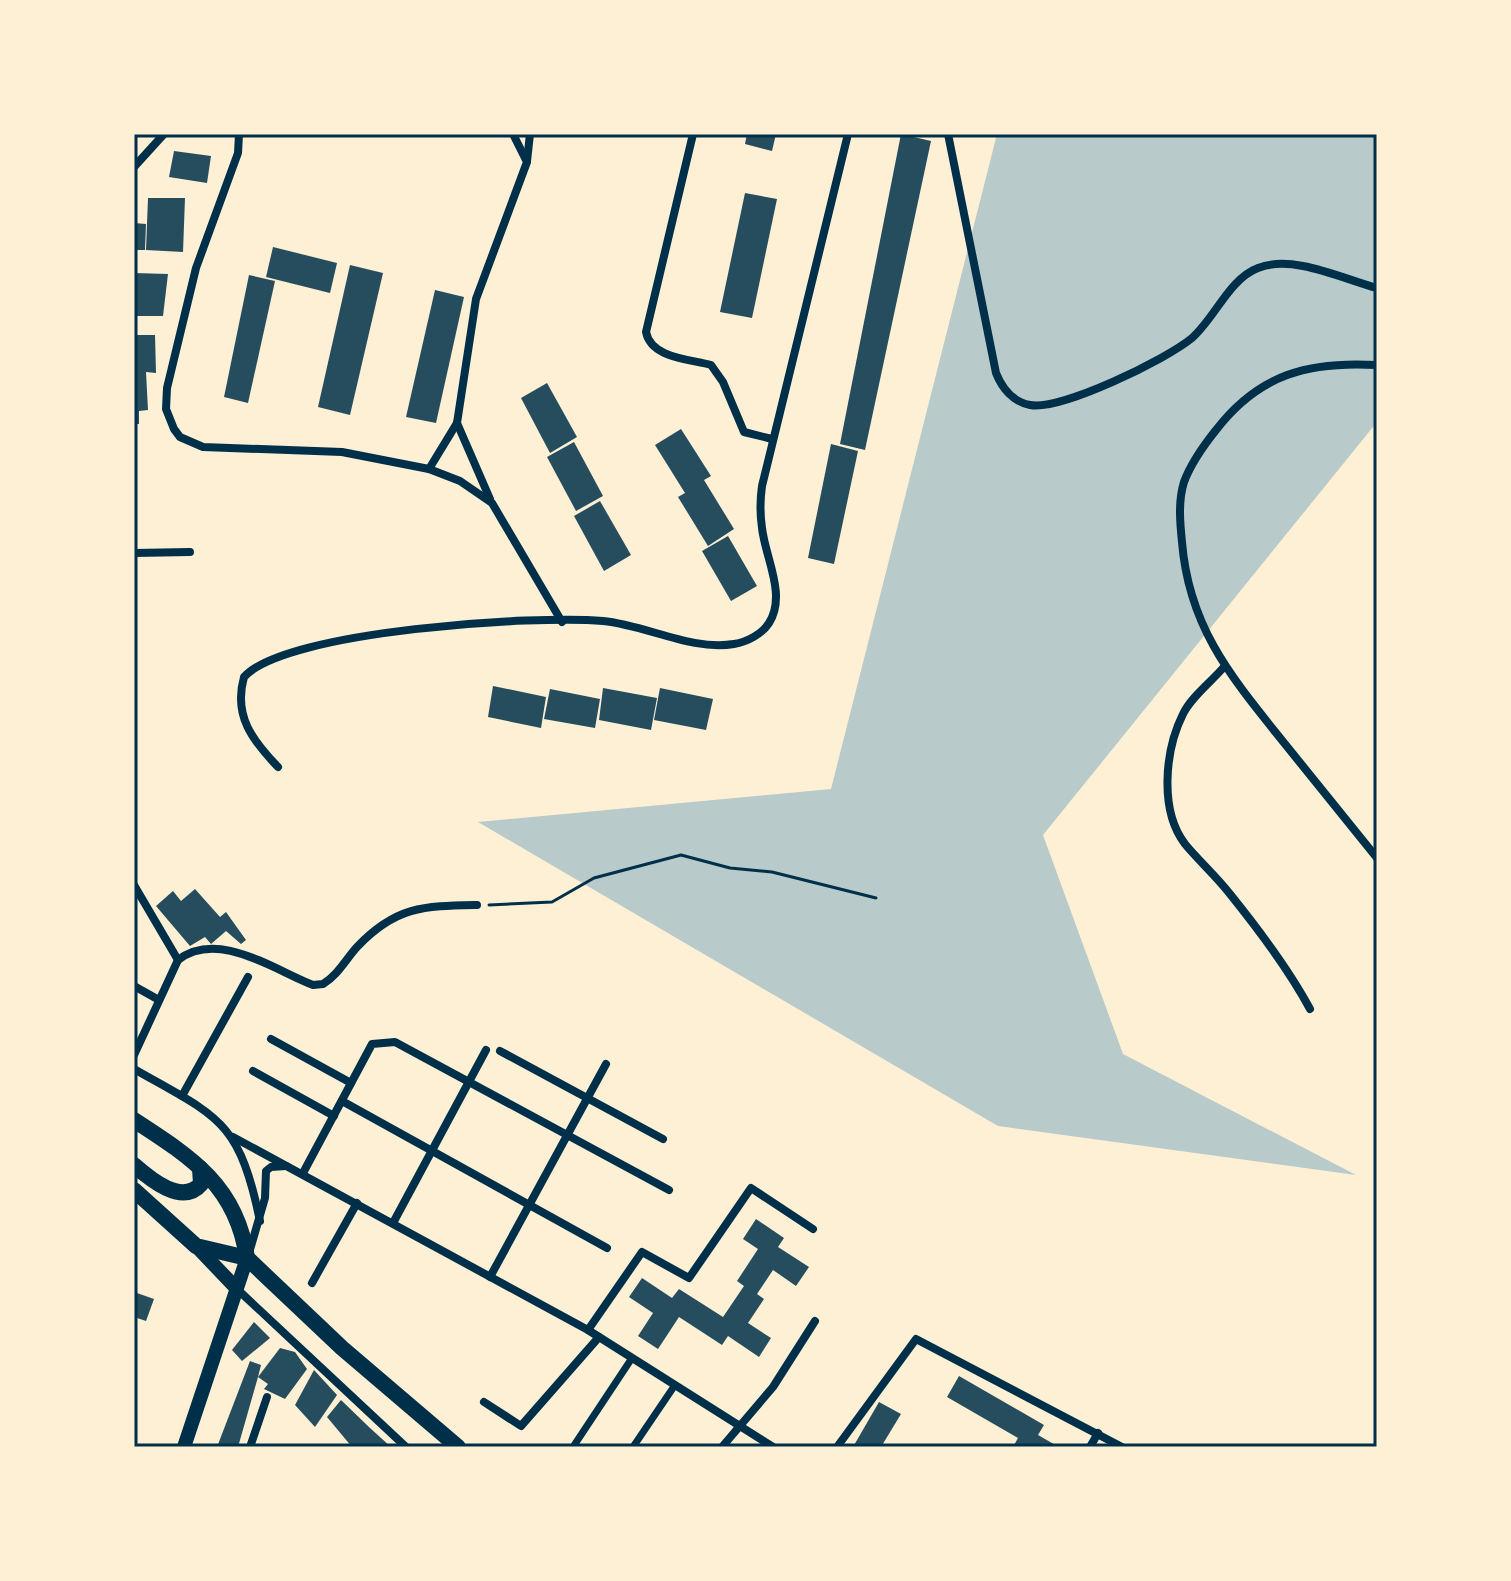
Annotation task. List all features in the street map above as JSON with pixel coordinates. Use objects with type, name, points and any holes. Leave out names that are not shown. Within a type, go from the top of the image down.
[{"type":"main road","points":[[134,1120],[200,1168],[231,1204],[242,1226],[247,1258],[184,1447]]},
{"type":"main road","points":[[134,1165],[153,1182],[181,1192],[194,1190],[201,1184],[200,1168]]},
{"type":"main road","points":[[134,1190],[196,1246],[237,1289]]},
{"type":"main road","points":[[196,1246],[247,1258],[342,1348],[458,1447]]},
{"type":"street","points":[[134,167],[164,134]]},
{"type":"street","points":[[239,134],[238,153],[196,268],[167,388],[166,409],[174,429],[180,437],[203,447],[342,452],[429,469],[467,484],[492,503]]},
{"type":"street","points":[[513,134],[527,162]]},
{"type":"street","points":[[429,469],[457,423],[476,299],[527,162],[530,134]]},
{"type":"street","points":[[693,134],[646,332],[648,344],[656,351],[711,365],[723,382],[744,432],[772,439]]},
{"type":"street","points":[[278,767],[254,741],[244,724],[241,686],[244,677],[262,662],[370,634],[451,626],[562,622],[623,624],[712,644],[734,644],[759,634],[768,626],[775,603],[761,516],[762,486],[848,134]]},
{"type":"street","points":[[948,134],[996,373],[1004,389],[1024,403],[1053,404],[1166,357],[1210,322],[1235,285],[1260,267],[1296,266],[1377,288]]},
{"type":"street","points":[[1377,365],[1318,367],[1266,382],[1220,424],[1190,468],[1181,507],[1186,577],[1201,624],[1223,668],[1377,858]]},
{"type":"street","points":[[457,423],[492,503],[562,622]]},
{"type":"street","points":[[134,553],[190,552]]},
{"type":"street","points":[[1223,668],[1184,712],[1172,746],[1167,781],[1170,804],[1182,841],[1229,892],[1295,980],[1310,1009]]},
{"type":"street","points":[[134,885],[178,960]]},
{"type":"street","points":[[134,1055],[178,960],[188,952],[224,949],[313,985],[323,984],[373,931],[400,912],[431,906],[477,905]]},
{"type":"street","points":[[182,1096],[248,977]]},
{"type":"street","points":[[134,986],[159,1000]]},
{"type":"street","points":[[271,1039],[351,1083]]},
{"type":"street","points":[[303,1173],[372,1044],[395,1042],[669,1190]]},
{"type":"street","points":[[393,1223],[486,1050],[500,1051],[663,1139]]},
{"type":"street","points":[[490,1277],[606,1064]]},
{"type":"street","points":[[134,1069],[220,1122],[233,1137],[248,1171],[260,1221]]},
{"type":"street","points":[[253,1071],[334,1116]]},
{"type":"street","points":[[342,1101],[607,1248]]},
{"type":"street","points":[[233,1137],[588,1330],[773,1447]]},
{"type":"street","points":[[247,1258],[260,1221],[266,1171],[271,1167],[290,1167]]},
{"type":"street","points":[[588,1330],[642,1252],[689,1278],[751,1188],[813,1229]]},
{"type":"street","points":[[312,1283],[357,1203]]},
{"type":"street","points":[[237,1289],[406,1447]]},
{"type":"street","points":[[722,1447],[773,1387],[815,1321]]},
{"type":"street","points":[[484,1402],[521,1426],[599,1337]]},
{"type":"street","points":[[837,1447],[916,1339],[1122,1447]]},
{"type":"street","points":[[573,1447],[632,1358]]},
{"type":"street","points":[[633,1447],[675,1385]]},
{"type":"street","points":[[250,1447],[267,1397]]},
{"type":"street","points":[[1090,1447],[1098,1433]]},
{"type":"path","points":[[477,905],[552,902],[594,878],[681,855],[730,868],[772,872],[876,898]]},
{"type":"shaded area","points":[[997,134],[1377,134],[1377,422],[1043,835],[1123,1054],[1356,1175],[998,1126],[478,822],[831,789]]},
{"type":"building","points":[[747,134],[776,134],[772,151],[745,144]]},
{"type":"building","points":[[901,134],[931,141],[865,450],[840,444]]},
{"type":"building","points":[[174,151],[211,156],[207,183],[169,177]]},
{"type":"building","points":[[745,193],[777,199],[752,318],[720,312]]},
{"type":"building","points":[[148,198],[185,198],[183,252],[146,250]]},
{"type":"building","points":[[134,223],[146,224],[145,250],[134,250]]},
{"type":"building","points":[[273,247],[337,263],[330,293],[266,277]]},
{"type":"building","points":[[350,265],[383,273],[350,415],[318,407]]},
{"type":"building","points":[[134,273],[168,274],[163,316],[134,316]]},
{"type":"building","points":[[249,275],[275,281],[248,403],[224,397]]},
{"type":"building","points":[[435,290],[464,297],[436,423],[406,417]]},
{"type":"building","points":[[135,335],[155,335],[156,373],[146,372],[148,410],[139,411],[139,424],[134,424]]},
{"type":"building","points":[[547,383],[577,437],[550,453],[521,398]]},
{"type":"building","points":[[681,429],[711,476],[704,480],[734,529],[708,546],[678,497],[685,493],[655,445]]},
{"type":"building","points":[[574,442],[603,496],[576,511],[547,457]]},
{"type":"building","points":[[831,444],[858,451],[834,564],[808,558]]},
{"type":"building","points":[[600,501],[631,555],[604,571],[574,516]]},
{"type":"building","points":[[728,536],[757,586],[731,601],[702,551]]},
{"type":"building","points":[[493,686],[546,697],[541,728],[488,717]]},
{"type":"building","points":[[603,688],[657,698],[651,730],[599,720]]},
{"type":"building","points":[[660,688],[713,699],[706,730],[654,720]]},
{"type":"building","points":[[550,689],[600,699],[595,728],[544,719]]},
{"type":"building","points":[[195,889],[220,917],[226,912],[246,940],[241,944],[226,931],[211,944],[205,937],[190,946],[156,906],[173,891],[181,901]]},
{"type":"building","points":[[756,1219],[784,1238],[778,1247],[809,1267],[796,1286],[773,1270],[757,1294],[764,1299],[748,1323],[771,1338],[759,1357],[728,1336],[722,1345],[679,1317],[658,1349],[638,1336],[653,1313],[629,1297],[642,1278],[672,1298],[679,1289],[723,1317],[744,1286],[737,1281],[758,1249],[743,1239]]},
{"type":"building","points":[[134,1292],[154,1299],[146,1321],[134,1317]]},
{"type":"building","points":[[254,1322],[270,1338],[242,1361],[232,1350]]},
{"type":"building","points":[[280,1348],[295,1352],[307,1369],[285,1399],[264,1389],[268,1384],[258,1377]]},
{"type":"building","points":[[250,1361],[261,1365],[238,1447],[217,1447]]},
{"type":"building","points":[[314,1370],[337,1395],[315,1427],[295,1405]]},
{"type":"building","points":[[959,1376],[1044,1425],[1038,1435],[1059,1447],[1013,1447],[1018,1438],[947,1397]]},
{"type":"building","points":[[341,1400],[391,1447],[352,1447],[327,1417]]},
{"type":"building","points":[[879,1402],[901,1414],[881,1447],[853,1447]]}]
